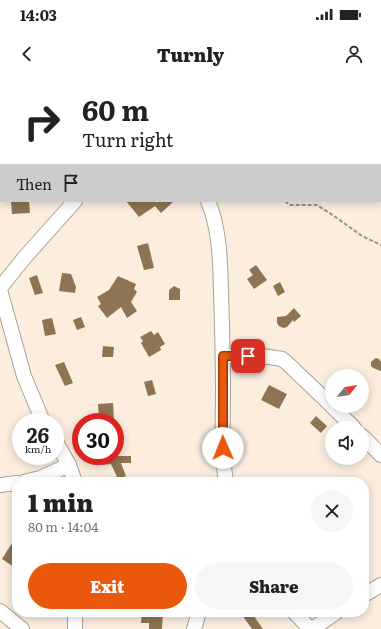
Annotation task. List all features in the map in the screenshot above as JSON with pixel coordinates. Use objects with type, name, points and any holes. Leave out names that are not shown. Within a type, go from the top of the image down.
[{"type":"street","points":[[38,413],[24,376],[0,289],[25,257],[74,202]]},
{"type":"street","points":[[208,202],[212,209],[218,240],[223,356],[223,436],[225,477]]},
{"type":"street","points":[[223,356],[262,356],[282,359],[325,399]]},
{"type":"street","points":[[339,413],[347,421]]},
{"type":"street","points":[[369,443],[381,455]]},
{"type":"street","points":[[64,456],[73,477]]},
{"type":"street","points":[[42,477],[69,465]]},
{"type":"street","points":[[0,485],[12,484]]},
{"type":"street","points":[[369,592],[381,584]]},
{"type":"street","points":[[0,611],[22,629]]},
{"type":"street","points":[[74,617],[75,629]]},
{"type":"street","points":[[194,629],[198,617]]},
{"type":"street","points":[[299,617],[311,629],[329,617]]},
{"type":"path","points":[[286,202],[290,205],[317,205],[362,236],[381,245]]},
{"type":"building","points":[[11,202],[29,202],[30,213],[12,214]]},
{"type":"building","points":[[127,202],[173,202],[161,213],[155,206],[139,217]]},
{"type":"building","points":[[148,243],[154,268],[144,270],[137,246]]},
{"type":"building","points":[[256,265],[267,280],[254,289],[247,279],[253,275],[249,270]]},
{"type":"building","points":[[62,273],[71,274],[76,287],[75,293],[59,291]]},
{"type":"building","points":[[37,275],[43,293],[35,295],[29,278]]},
{"type":"building","points":[[118,276],[136,284],[134,289],[137,292],[131,302],[137,311],[127,318],[121,307],[107,318],[98,306],[101,304],[97,297],[109,290]]},
{"type":"building","points":[[280,282],[285,292],[278,296],[273,286]]},
{"type":"building","points":[[174,286],[180,289],[180,300],[169,300],[169,290]]},
{"type":"building","points":[[294,308],[301,316],[294,322],[293,320],[287,327],[283,328],[279,326],[277,323],[277,317],[286,316]]},
{"type":"building","points":[[81,317],[85,327],[77,330],[73,320]]},
{"type":"building","points":[[52,318],[56,334],[45,336],[42,320]]},
{"type":"building","points":[[151,331],[154,335],[158,332],[165,344],[160,347],[161,350],[149,357],[141,343],[143,341],[140,337]]},
{"type":"building","points":[[103,346],[114,347],[113,357],[102,357]]},
{"type":"building","points":[[376,358],[381,362],[381,371],[371,366],[371,362]]},
{"type":"building","points":[[64,362],[73,383],[65,386],[55,365]]},
{"type":"building","points":[[152,380],[156,394],[148,396],[144,382]]},
{"type":"building","points":[[269,385],[287,394],[279,409],[261,400]]},
{"type":"building","points":[[113,403],[114,413],[99,413],[98,404]]},
{"type":"building","points":[[316,416],[325,424],[325,428],[321,433],[310,423]]},
{"type":"building","points":[[124,456],[131,456],[131,463],[124,463]]},
{"type":"building","points":[[111,465],[122,465],[126,476],[117,477]]},
{"type":"building","points":[[12,543],[12,566],[2,559]]},
{"type":"building","points":[[142,617],[163,617],[162,629],[149,629],[149,623],[141,623]]},
{"type":"building","points":[[243,617],[255,617],[263,629],[252,629]]},
{"type":"route","points":[[223,448],[223,356],[248,356]]}]
